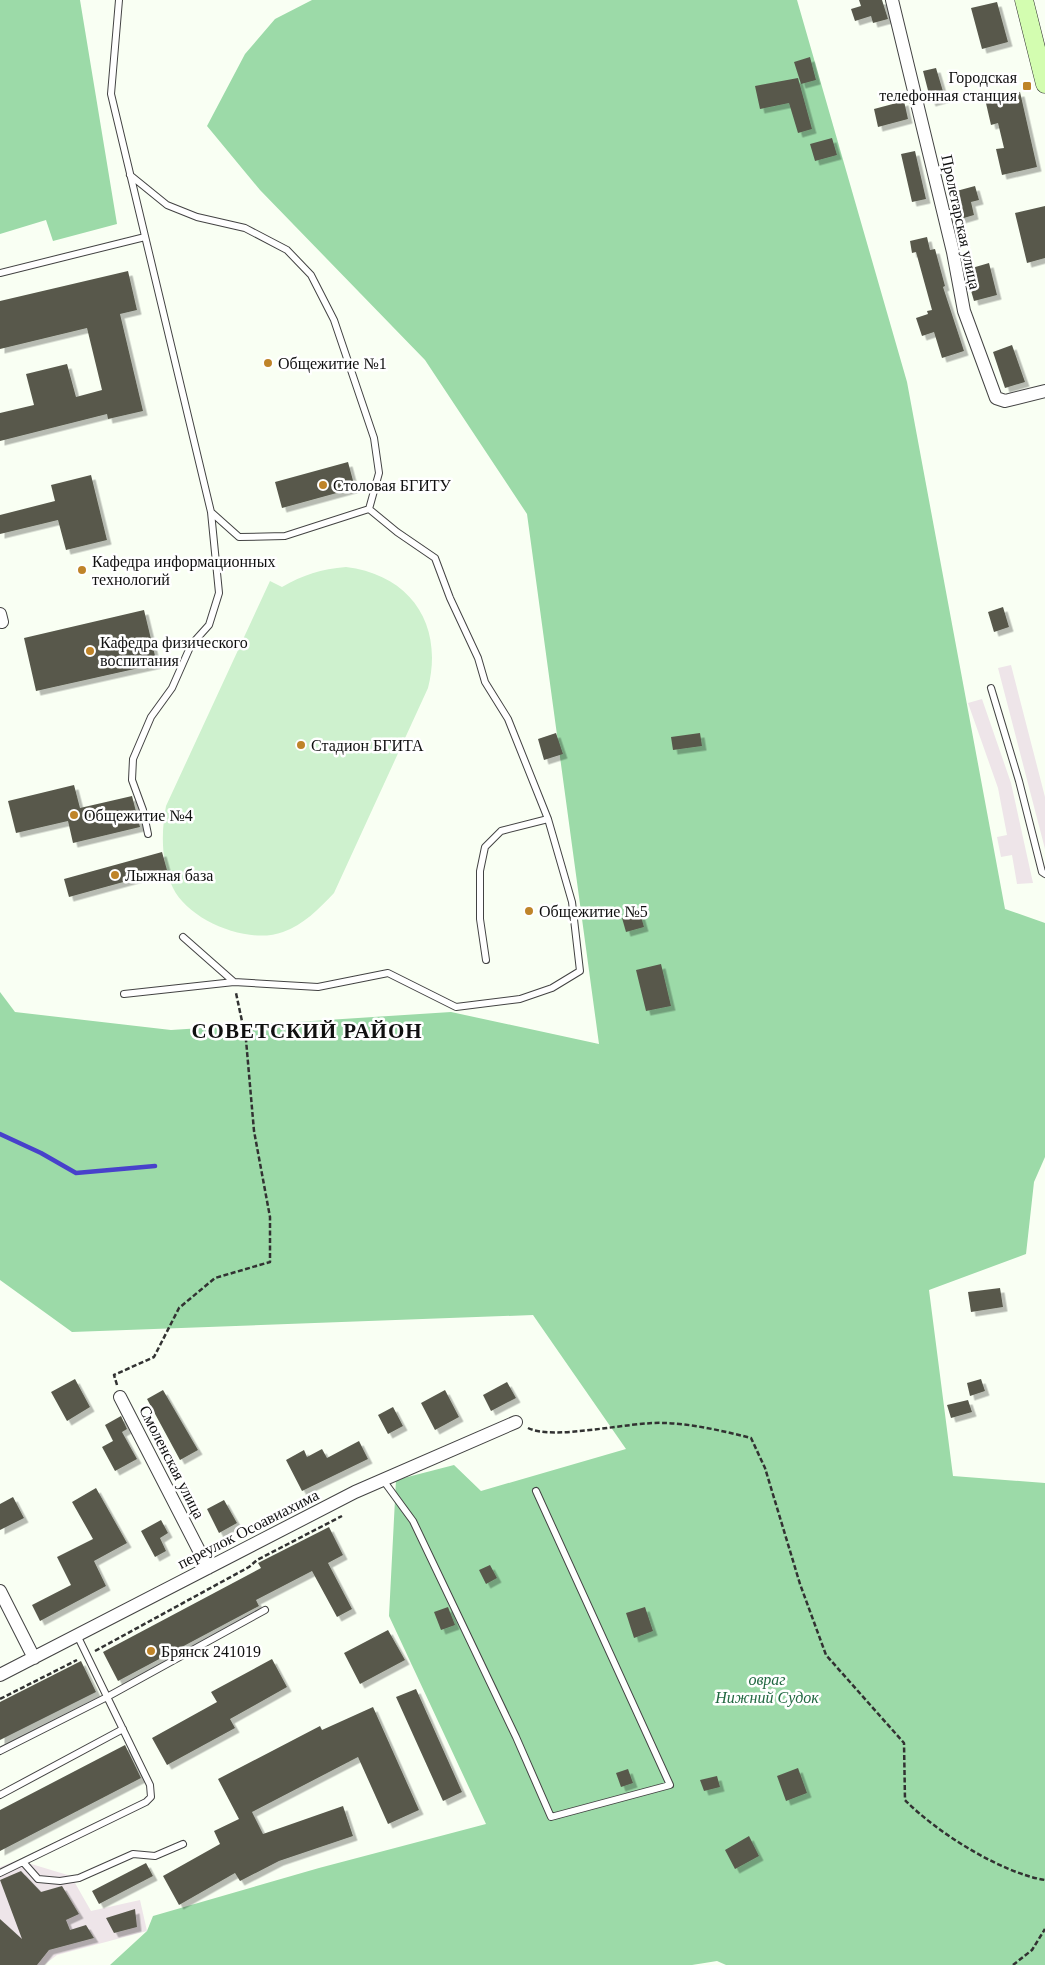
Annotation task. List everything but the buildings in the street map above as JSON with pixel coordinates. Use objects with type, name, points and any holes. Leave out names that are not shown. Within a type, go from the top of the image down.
[{"type":"main road","points":[[1024,0],[1042,58],[1045,84]]},
{"type":"street","name":"Пролетарская улица","points":[[892,0],[954,252],[964,311],[996,398],[1005,401],[1045,391]]},
{"type":"street","name":"Смоленская улица","points":[[120,1397],[208,1568]]},
{"type":"street","name":"переулок Осоавиахима","points":[[0,1675],[383,1480],[516,1422]]},
{"type":"street","points":[[0,1591],[34,1658]]},
{"type":"lane","points":[[119,0],[111,94],[211,512],[219,594],[209,625],[190,645],[172,688],[151,718],[133,759],[132,780],[143,810],[148,834]]},
{"type":"lane","points":[[130,175],[167,205],[197,217],[245,228],[287,250],[311,275],[334,320],[374,438],[379,473],[369,509]]},
{"type":"lane","points":[[0,273],[145,237]]},
{"type":"lane","points":[[211,512],[239,536],[285,536],[369,509]]},
{"type":"lane","points":[[124,994],[234,982],[318,987],[388,973],[456,1007],[520,1000],[552,988],[580,971],[572,902],[548,819],[508,719],[485,682],[478,658],[450,598],[436,558],[397,532],[369,509]]},
{"type":"lane","points":[[991,688],[1019,781],[1042,872],[1045,874]]},
{"type":"lane","points":[[486,960],[480,919],[480,871],[485,847],[501,831],[548,819]]},
{"type":"lane","points":[[183,937],[234,982]]},
{"type":"lane","points":[[383,1480],[413,1521],[551,1817],[670,1785],[536,1491]]},
{"type":"lane","points":[[0,1751],[107,1697],[265,1610]]},
{"type":"lane","points":[[0,1873],[150,1800],[150,1785],[77,1635]]},
{"type":"lane","points":[[0,1795],[123,1729]]},
{"type":"lane","points":[[22,1862],[38,1879],[60,1881],[79,1878],[133,1854],[155,1856],[183,1844]]},
{"type":"path","points":[[120,1397],[114,1375],[154,1357],[179,1308],[215,1278],[270,1262],[270,1217],[254,1131],[246,1040],[234,982]]},
{"type":"path","points":[[516,1422],[534,1431],[570,1432],[604,1427],[664,1423],[716,1429],[751,1438],[765,1468],[800,1584],[826,1655],[904,1742],[905,1800],[922,1818],[976,1853],[1028,1878],[1045,1880]]},
{"type":"path","points":[[0,1699],[104,1648],[248,1567],[257,1560],[344,1515]]},
{"type":"path","points":[[1013,1965],[1032,1950],[1045,1929]]},
{"type":"shaded area","points":[[1011,665],[1045,797],[1045,849],[998,668]]},
{"type":"shaded area","points":[[982,699],[1011,783],[1033,883],[1017,884],[1012,855],[1001,857],[997,837],[1007,835],[998,788],[968,703]]},
{"type":"shaded area","points":[[18,1860],[71,1876],[91,1911],[140,1900],[147,1931],[57,1955],[44,1965],[0,1965],[0,1867]]},
{"type":"green space","points":[[0,0],[80,0],[117,224],[53,241],[46,220],[0,234]]},
{"type":"green space","name":"овраг Нижний Судок","points":[[312,0],[797,0],[907,382],[1005,909],[1045,923],[1045,1157],[1034,1182],[1026,1254],[929,1290],[953,1476],[1045,1483],[1045,1965],[726,1965],[717,1961],[692,1965],[110,1965],[147,1931],[153,1916],[319,1868],[486,1824],[389,1616],[396,1480],[454,1465],[481,1491],[626,1449],[533,1315],[72,1332],[0,1280],[0,992],[15,1012],[171,1030],[451,1012],[599,1044],[527,514],[425,360],[260,190],[207,126],[245,54],[275,19]]},
{"type":"green space","points":[[346,567],[369,572],[388,580],[405,592],[417,607],[426,624],[431,644],[432,665],[428,688],[334,893],[317,911],[304,921],[283,932],[269,935],[254,935],[221,927],[192,911],[173,888],[166,868],[163,847],[166,806],[270,581],[282,587],[313,573]]},
{"type":"waterway","points":[[0,1134],[41,1153],[76,1173],[155,1166]]},
{"type":"place","name":"Городская телефонная станция","points":[[1027,86]]},
{"type":"place","name":"Общежитие №1","points":[[268,363]]},
{"type":"place","name":"Столовая БГИТУ","points":[[323,485]]},
{"type":"place","name":"Кафедра информационных технологий","points":[[82,570]]},
{"type":"place","name":"Кафедра физического воспитания","points":[[90,651]]},
{"type":"place","name":"Стадион БГИТА","points":[[301,745]]},
{"type":"place","name":"Общежитие №4","points":[[74,815]]},
{"type":"place","name":"Лыжная база","points":[[115,875]]},
{"type":"place","name":"Общежитие №5","points":[[529,911]]},
{"type":"place","name":"Брянск 241019","points":[[151,1651]]},
{"type":"district","name":"СОВЕТСКИЙ РАЙОН","points":[[307,1031]]}]
